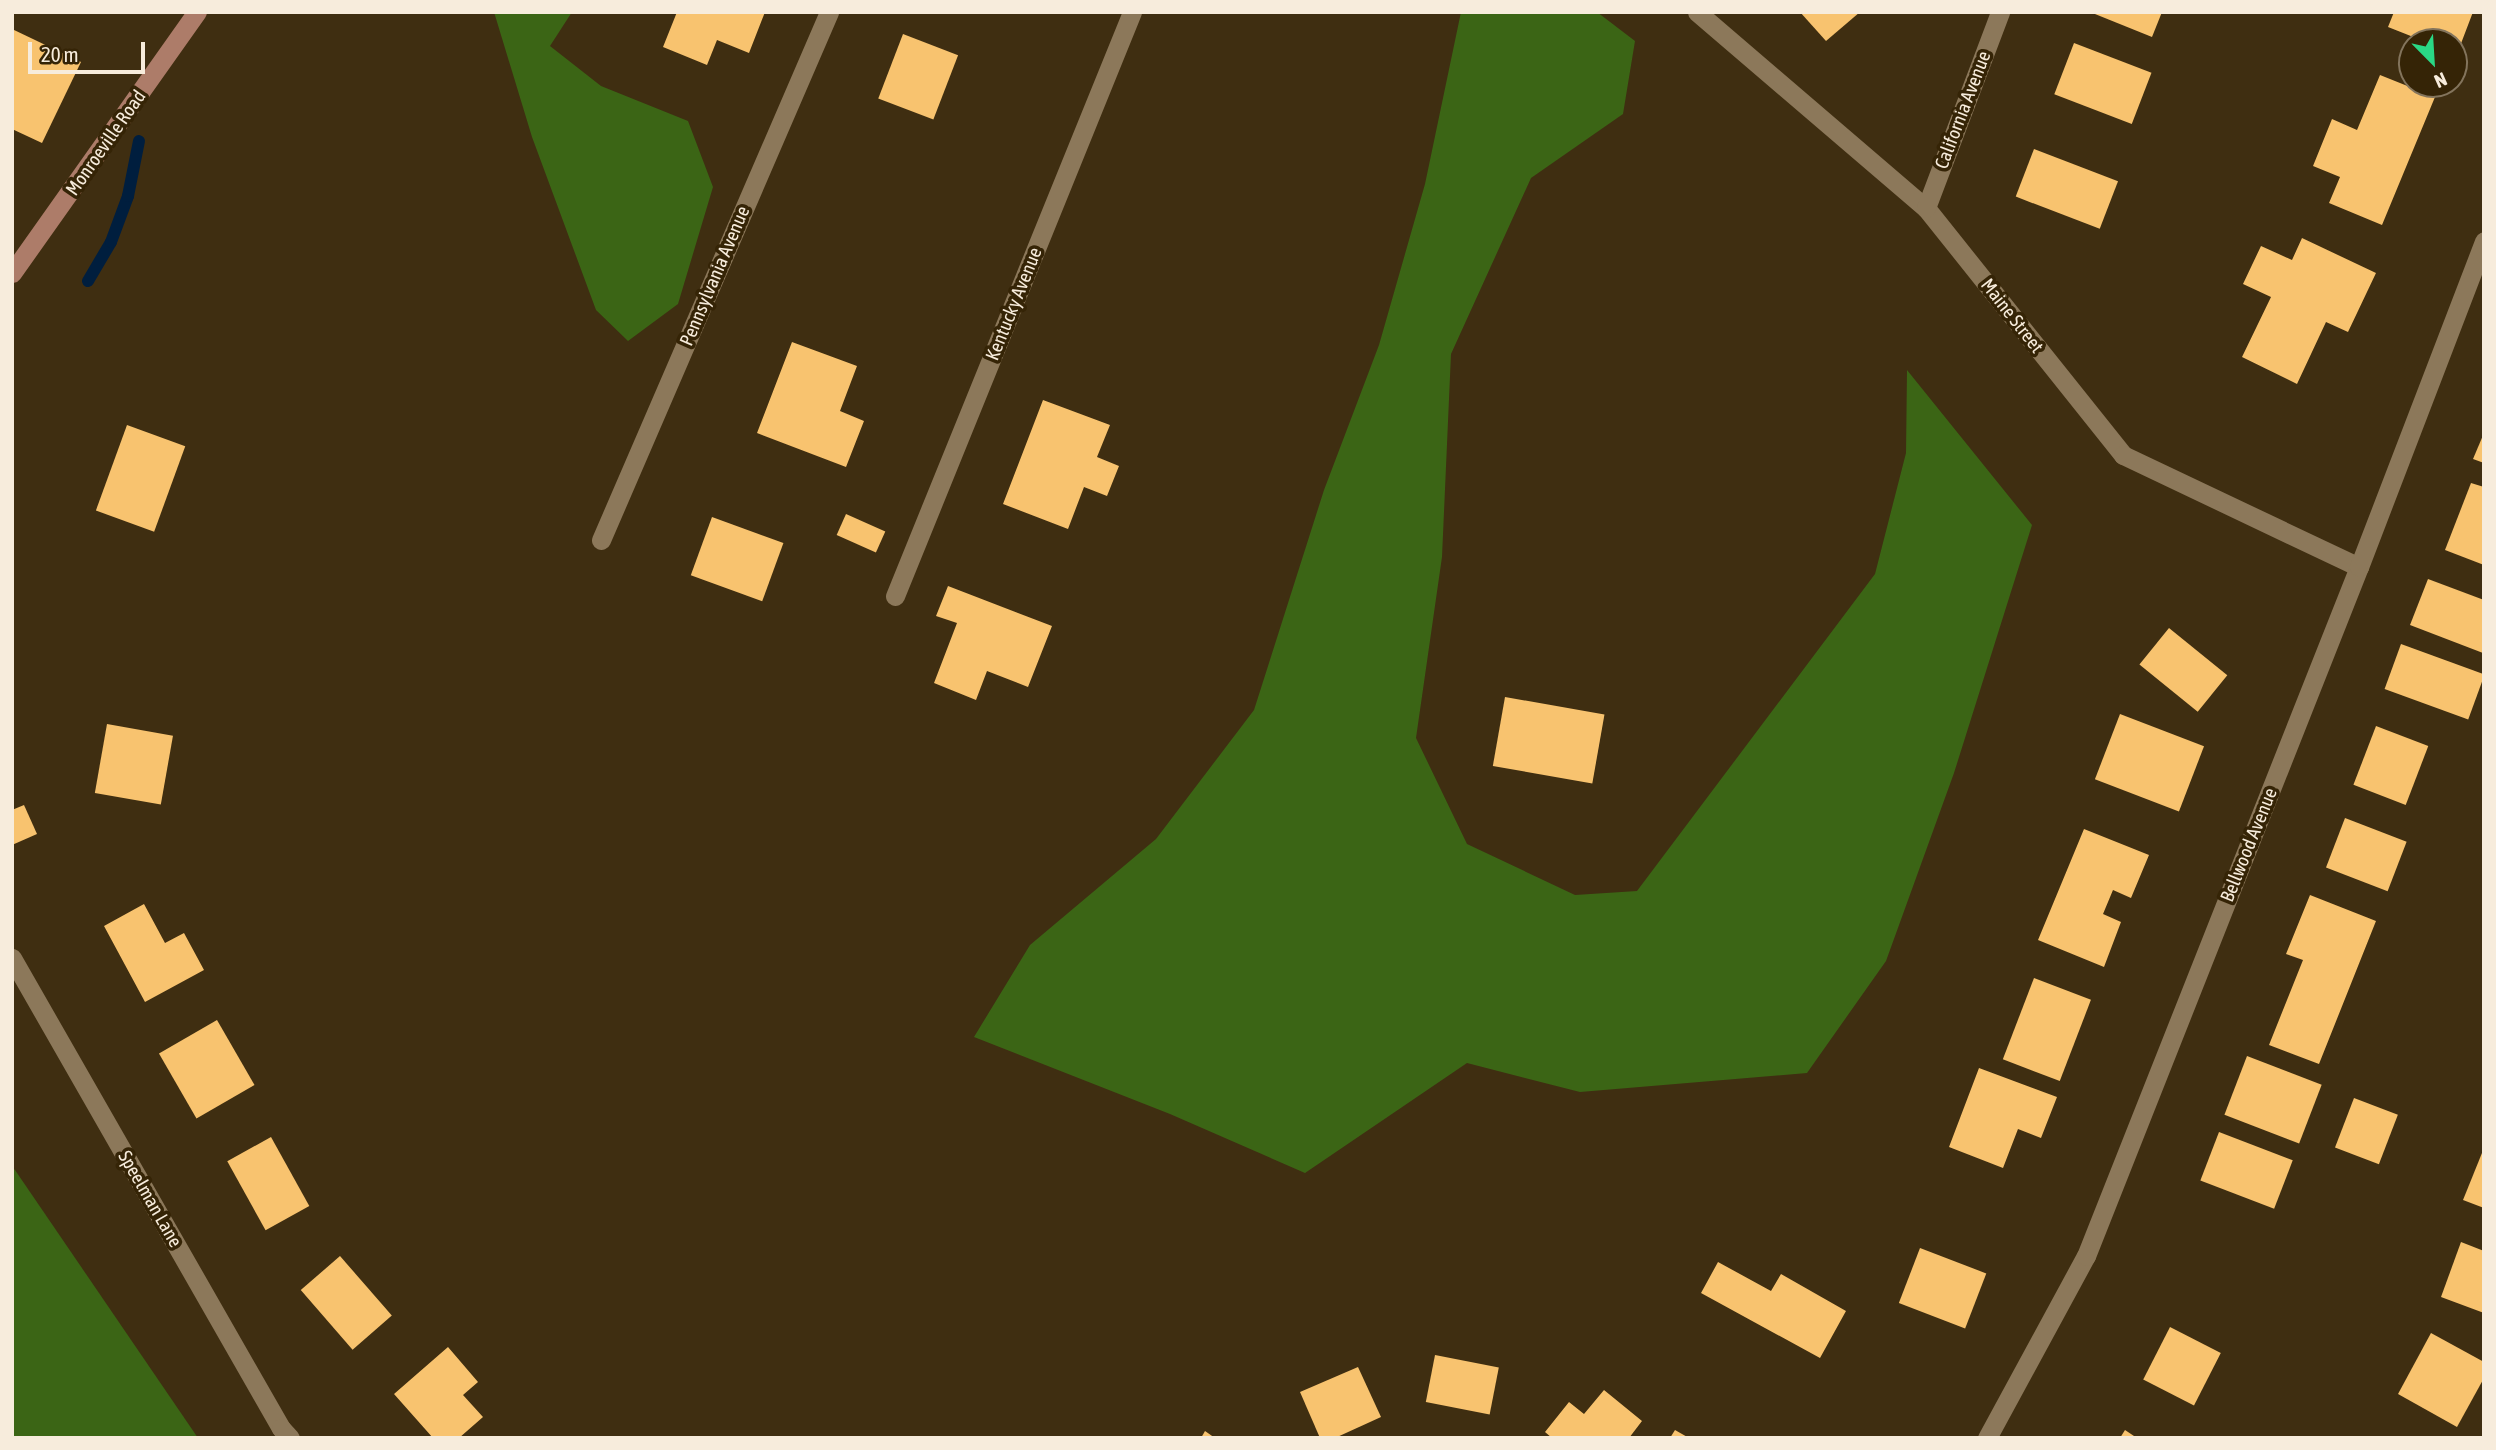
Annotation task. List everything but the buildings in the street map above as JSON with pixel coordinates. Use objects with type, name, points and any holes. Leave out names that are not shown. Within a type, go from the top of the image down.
[{"type":"main road","name":"Monroeville Road","points":[[12,272],[197,12]]},
{"type":"street","name":"Pennsylvania Avenue","points":[[601,540],[829,12]]},
{"type":"street","name":"Kentucky Avenue","points":[[895,596],[1132,12]]},
{"type":"street","name":"Maine Street","points":[[1697,12],[1926,208],[2123,456],[2359,567]]},
{"type":"street","name":"California Avenue","points":[[1926,208],[2000,12]]},
{"type":"street","name":"Bellwood Avenue","points":[[1987,1438],[2086,1256],[2359,567],[2484,241]]},
{"type":"street","name":"Speelman Lane","points":[[12,958],[281,1428],[290,1438]]},
{"type":"green space","points":[[494,12],[572,12],[550,46],[601,86],[688,121],[713,187],[678,304],[628,341],[596,310],[532,137]]},
{"type":"green space","points":[[1461,12],[1597,12],[1635,41],[1623,114],[1531,178],[1451,354],[1442,557],[1416,738],[1467,844],[1575,895],[1637,891],[1875,574],[1906,453],[1907,370],[2032,525],[1954,773],[1886,961],[1807,1073],[1580,1092],[1467,1063],[1305,1173],[1170,1114],[974,1037],[1030,945],[1156,839],[1254,710],[1324,490],[1379,345],[1425,184]]},
{"type":"green space","points":[[12,1167],[15,1170],[198,1438],[12,1438]]},
{"type":"waterway","points":[[88,281],[111,242],[128,196],[139,141]]}]
